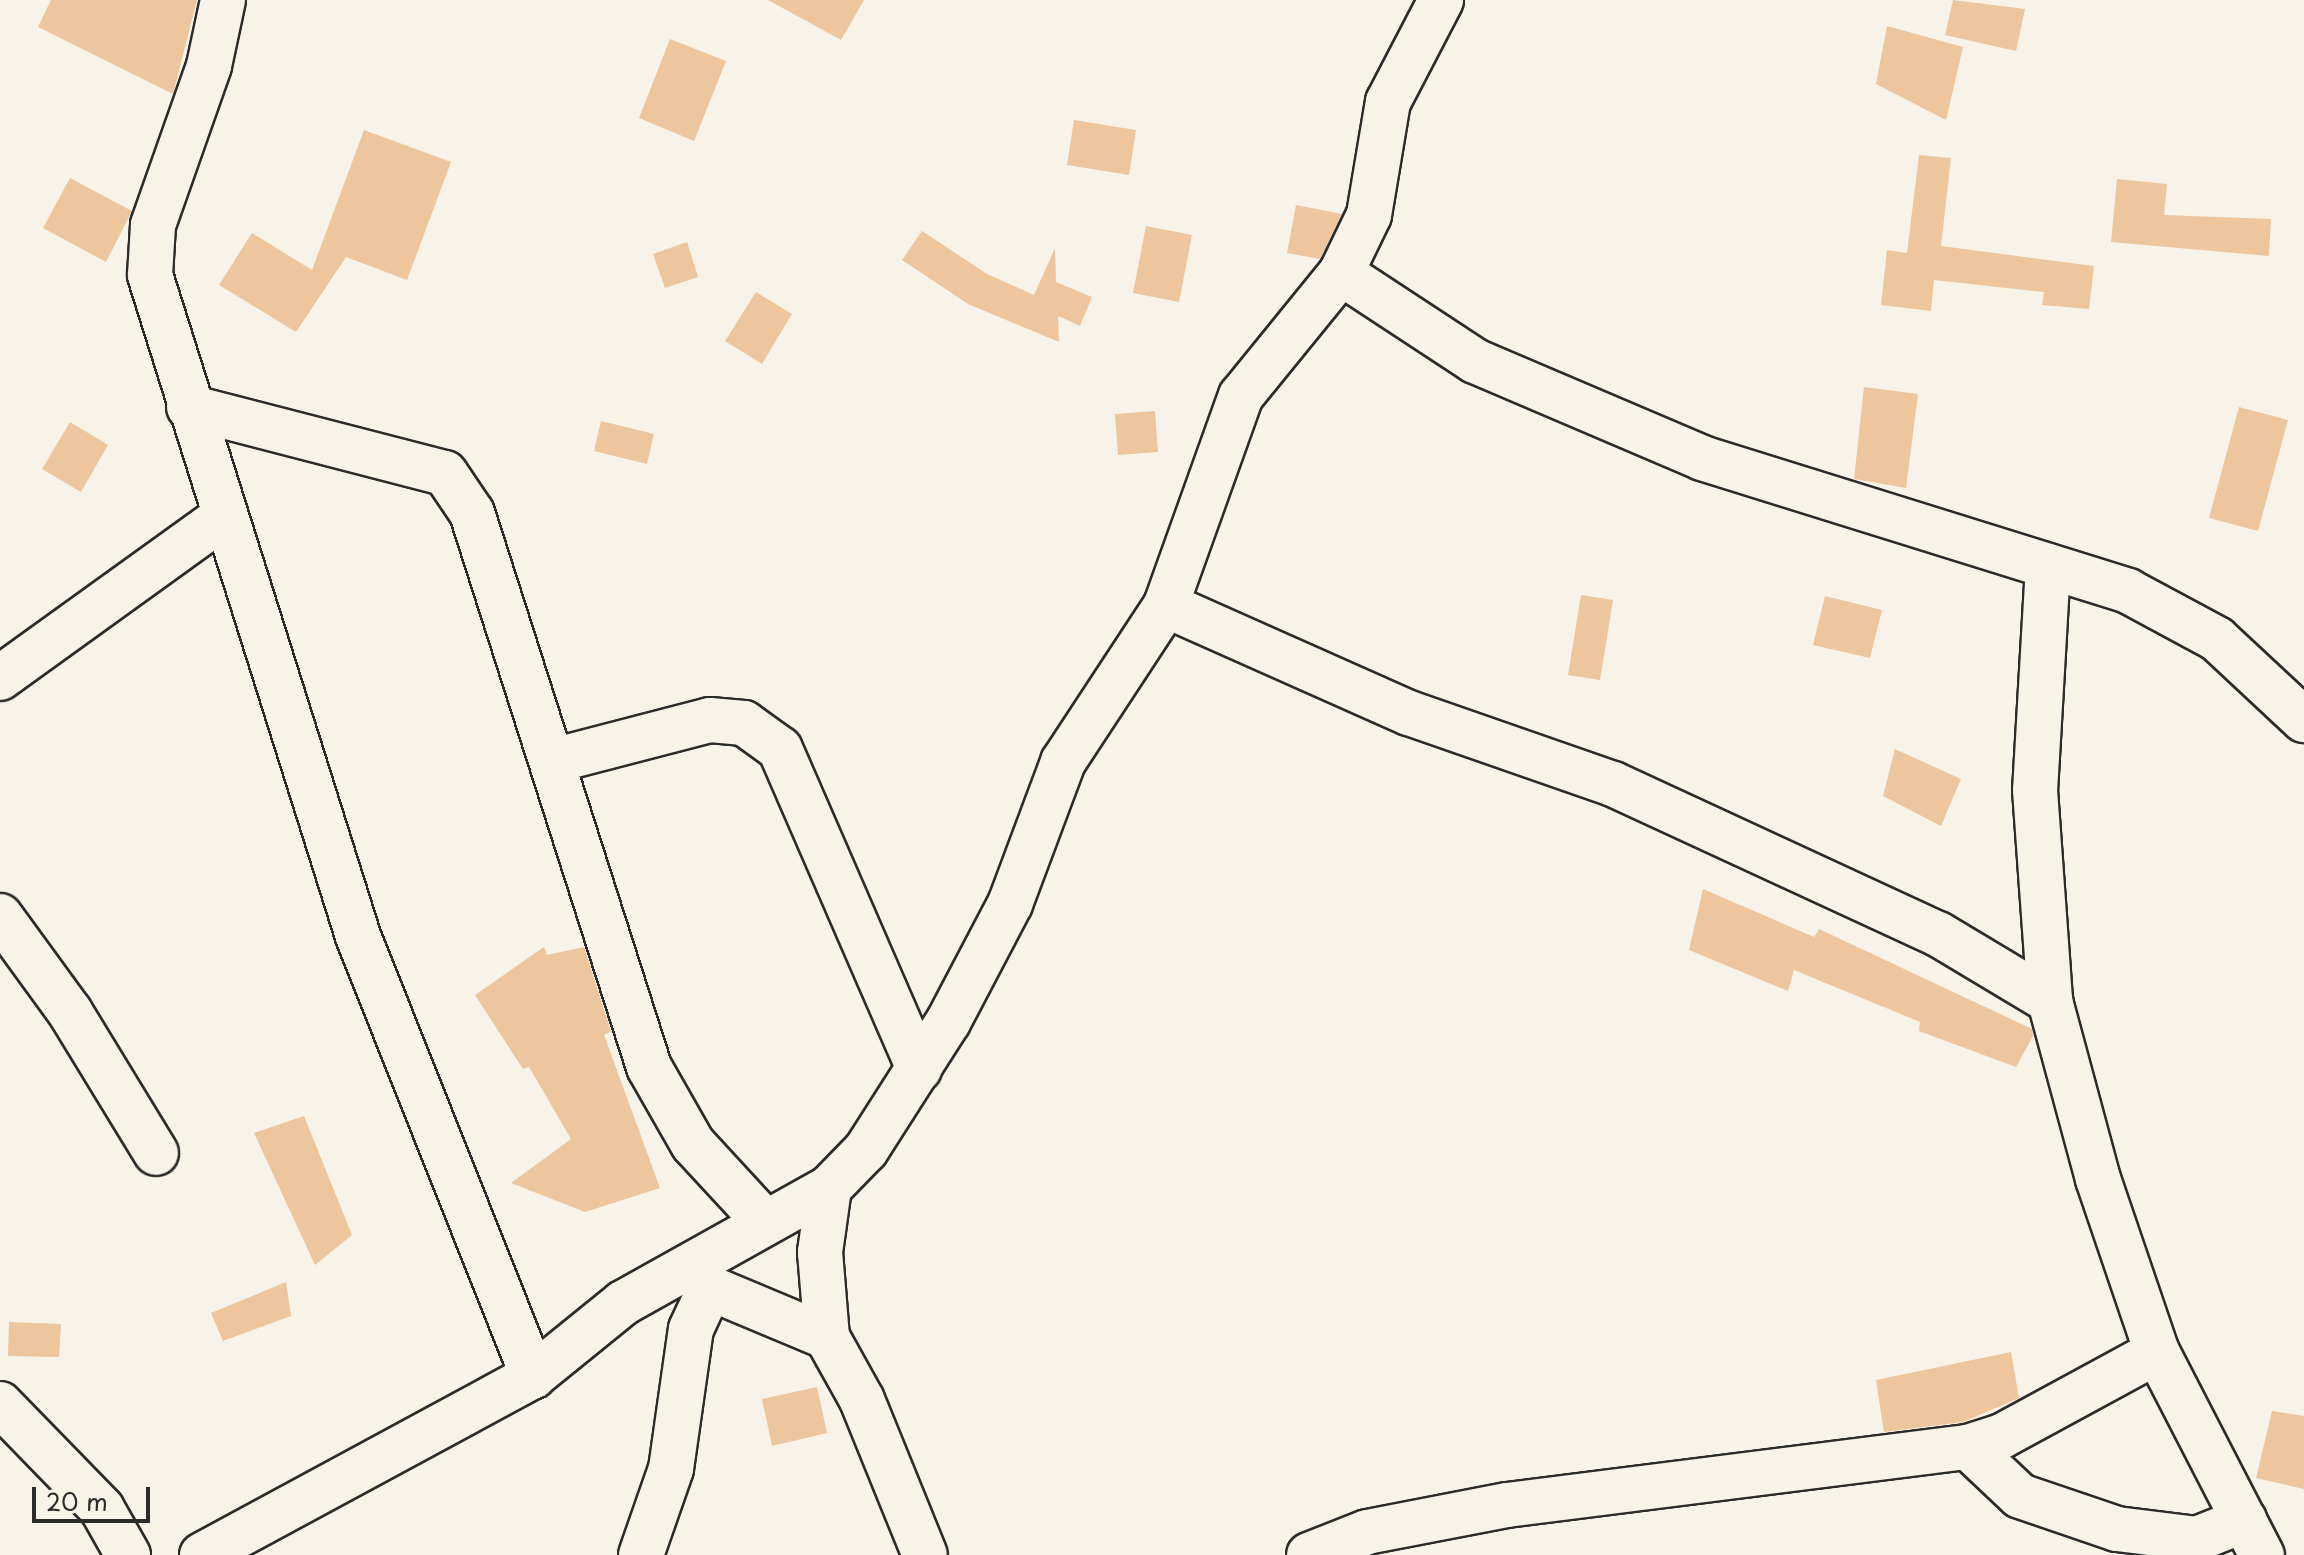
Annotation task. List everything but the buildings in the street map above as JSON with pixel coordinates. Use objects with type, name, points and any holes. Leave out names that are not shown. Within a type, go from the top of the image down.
[{"type":"street","points":[[223,0],[209,66],[153,225],[150,275],[223,517],[358,936],[533,1376]]},
{"type":"street","points":[[202,1555],[533,1376],[623,1303],[697,1276],[765,1222],[829,1188],[866,1150],[919,1069],[1010,904],[1063,762],[1166,605],[1241,396],[1341,273],[1369,215],[1388,102],[1441,0]]},
{"type":"street","points":[[1341,273],[1475,361],[1702,458],[1966,545],[2128,591],[2217,639],[2304,720]]},
{"type":"street","points":[[189,407],[445,473],[472,513],[556,760],[649,1067],[693,1144],[765,1222]]},
{"type":"street","points":[[0,678],[223,517]]},
{"type":"street","points":[[1968,1447],[2020,1496],[2117,1529],[2197,1539],[2253,1538],[2157,1352],[2098,1179],[2050,1001],[2035,790],[2048,566]]},
{"type":"street","points":[[1166,605],[1409,713],[1613,784],[1938,934],[2050,1001]]},
{"type":"street","points":[[556,760],[710,720],[744,723],[780,749],[919,1069]]},
{"type":"street","points":[[0,916],[70,1012],[156,1153]]},
{"type":"street","points":[[829,1188],[820,1252],[827,1337],[862,1400],[925,1555]]},
{"type":"street","points":[[697,1276],[827,1337]]},
{"type":"street","points":[[641,1555],[671,1469],[697,1276]]},
{"type":"street","points":[[1309,1555],[1367,1532],[1507,1505],[1968,1447],[2002,1436],[2157,1352]]},
{"type":"street","points":[[0,1404],[102,1509],[128,1555]]}]
